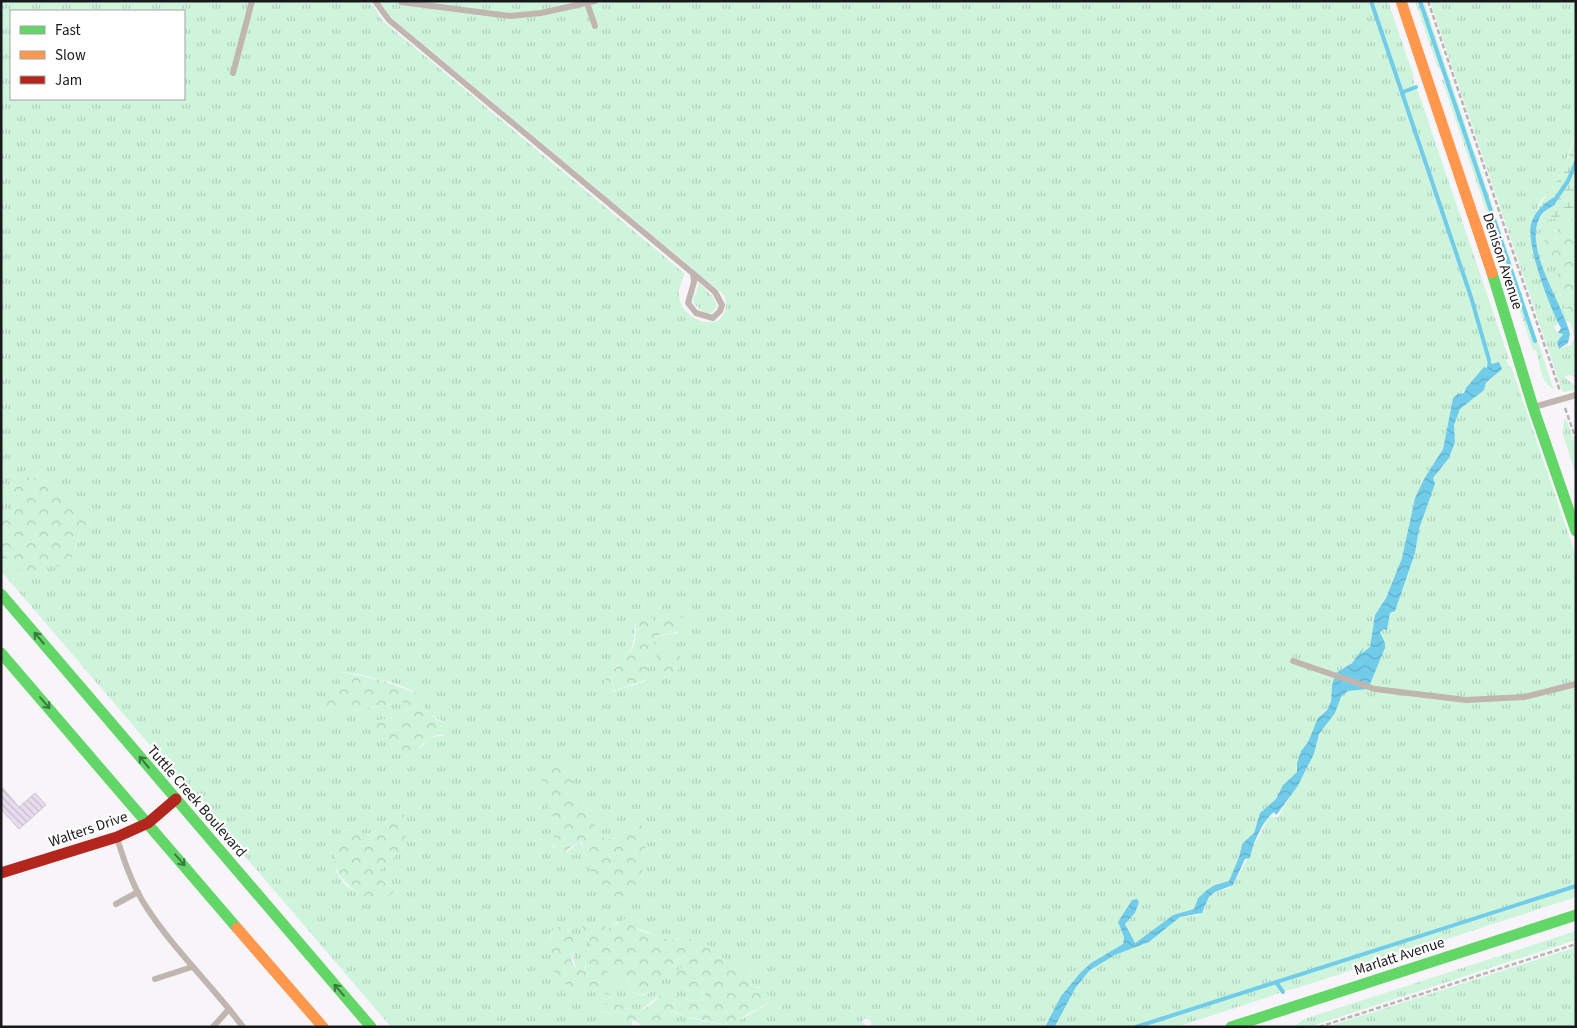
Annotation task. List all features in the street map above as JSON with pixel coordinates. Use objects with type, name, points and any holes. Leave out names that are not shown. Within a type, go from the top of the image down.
[{"type":"main road","name":"Denison Avenue","points":[[1401,1],[1496,283],[1533,407],[1576,531]]},
{"type":"main road","name":"Tuttle Creek Boulevard","points":[[1,594],[371,1027]]},
{"type":"main road","points":[[1,653],[323,1027]]},
{"type":"main road","name":"Walters Drive","points":[[1,873],[117,837],[148,823],[176,799]]},
{"type":"main road","name":"Marlatt Avenue","points":[[1231,1027],[1576,914]]},
{"type":"lane","points":[[233,73],[252,1]]},
{"type":"lane","points":[[375,1],[389,20],[693,273],[715,292],[720,300],[720,311],[713,318],[696,313],[688,303],[694,282],[693,273]]},
{"type":"lane","points":[[401,2],[510,16],[533,15],[595,1]]},
{"type":"lane","points":[[587,3],[595,26]]},
{"type":"lane","points":[[1533,407],[1576,395]]},
{"type":"lane","points":[[1293,661],[1375,689],[1466,700],[1524,697],[1576,684]]},
{"type":"lane","points":[[117,837],[126,867],[138,892],[159,925],[243,1027]]},
{"type":"lane","points":[[116,904],[138,892]]},
{"type":"lane","points":[[155,979],[192,966]]},
{"type":"lane","points":[[213,1027],[229,1009]]},
{"type":"path","points":[[1428,1],[1560,392]]},
{"type":"path","points":[[1567,414],[1576,439]]},
{"type":"path","points":[[1320,1027],[1576,944]]},
{"type":"green space","points":[[1,1],[370,1],[383,21],[684,273],[679,292],[683,308],[699,320],[712,322],[719,320],[726,307],[722,293],[392,18],[379,1],[1388,1],[1413,74],[1414,85],[1409,90],[1417,88],[1509,359],[1506,360],[1509,366],[1511,366],[1576,556],[1576,897],[1294,989],[1284,991],[1278,984],[1280,993],[1177,1027],[1054,1027],[1076,987],[1090,970],[1115,955],[1149,942],[1180,917],[1199,915],[1205,909],[1209,897],[1215,892],[1229,888],[1235,882],[1269,817],[1278,817],[1305,772],[1314,754],[1319,734],[1341,697],[1348,691],[1368,689],[1385,648],[1380,632],[1383,629],[1386,630],[1390,613],[1393,613],[1415,553],[1419,529],[1435,484],[1433,478],[1449,458],[1455,442],[1454,425],[1460,408],[1473,399],[1501,369],[1499,363],[1493,364],[1488,357],[1487,368],[1459,395],[1453,398],[1443,449],[1424,479],[1415,498],[1402,558],[1386,598],[1375,615],[1370,647],[1364,654],[1360,653],[1335,677],[1329,706],[1322,713],[1308,742],[1300,753],[1297,772],[1285,783],[1276,799],[1260,813],[1254,833],[1241,846],[1239,857],[1229,881],[1215,885],[1198,898],[1194,909],[1173,915],[1134,943],[1125,924],[1135,913],[1139,902],[1137,899],[1132,900],[1118,922],[1124,937],[1123,944],[1091,963],[1080,973],[1061,996],[1045,1027],[872,1027],[870,1020],[865,1018],[862,1022],[868,1027],[669,1027],[664,1018],[665,1013],[671,1012],[710,1022],[733,1024],[770,1002],[770,997],[759,987],[751,988],[749,978],[752,969],[732,965],[705,943],[678,939],[670,941],[619,921],[609,928],[599,924],[587,935],[592,946],[584,971],[576,968],[574,963],[574,944],[568,929],[550,933],[552,955],[574,988],[585,987],[611,976],[599,963],[600,960],[624,974],[634,993],[644,995],[651,992],[657,986],[675,963],[688,955],[688,962],[676,972],[689,991],[694,990],[705,994],[705,997],[692,1000],[670,993],[656,998],[638,1013],[627,1008],[601,1011],[614,1015],[618,1027],[391,1027],[1,571],[1,546],[10,562],[23,575],[42,561],[49,563],[75,551],[79,537],[90,523],[90,518],[84,509],[54,482],[22,476],[9,481],[17,493],[20,503],[12,513],[1,516]],"holes":[[[638,614],[651,617],[653,621],[676,617],[678,633],[653,637],[652,641],[657,649],[671,649],[679,669],[661,680],[657,677],[657,657],[653,652],[648,658],[646,681],[611,692],[616,666],[628,655],[631,649]],[[341,672],[400,685],[417,694],[428,712],[448,724],[443,736],[430,737],[420,748],[401,754],[401,744],[397,740],[383,737],[372,726],[375,721],[403,715],[408,706],[403,703],[331,713],[329,700],[340,689]],[[541,772],[574,783],[564,786],[567,794],[575,803],[593,812],[595,816],[595,833],[614,839],[625,832],[645,849],[638,887],[639,896],[629,902],[614,899],[586,857],[585,850],[579,841],[567,852],[553,848],[557,824]],[[400,812],[403,847],[378,872],[378,877],[391,886],[388,896],[369,896],[352,889],[339,877],[335,858],[336,851],[348,830],[367,835],[380,828]]]},
{"type":"green space","points":[[1415,1],[1424,1],[1554,390],[1545,381],[1536,350],[1533,350],[1442,80],[1445,78],[1437,66]]},
{"type":"green space","points":[[1430,1],[1576,1],[1576,130],[1565,166],[1550,192],[1542,199],[1531,223],[1538,269],[1558,323],[1554,327],[1558,333],[1563,334],[1557,342],[1559,349],[1571,345],[1574,338],[1570,322],[1566,321],[1562,314],[1544,272],[1536,244],[1536,232],[1539,220],[1559,217],[1576,206],[1576,217],[1564,228],[1554,230],[1558,273],[1556,288],[1566,304],[1567,314],[1576,310],[1576,362],[1574,363],[1576,377],[1568,375],[1564,377],[1576,386],[1576,390],[1563,392]]},
{"type":"green space","points":[[1576,130],[1576,206],[1559,217],[1539,220],[1545,211],[1555,205],[1551,199],[1537,212],[1564,168]]},
{"type":"green space","points":[[1576,217],[1576,310],[1572,316],[1568,317],[1566,304],[1556,288],[1558,268],[1548,256],[1544,241]]},
{"type":"green space","points":[[699,283],[714,298],[717,306],[712,313],[706,313],[701,310],[693,301]]},
{"type":"green space","points":[[1564,418],[1567,421],[1576,446],[1576,475],[1563,435]]},
{"type":"green space","points":[[22,476],[54,482],[84,509],[90,518],[89,526],[79,537],[73,556],[62,568],[42,561],[37,575],[33,578],[23,574],[13,566],[5,555],[1,544],[1,516],[12,513],[20,503],[9,479]]},
{"type":"green space","points":[[649,604],[652,606],[651,617],[654,621],[676,617],[686,618],[685,628],[677,632],[653,637],[652,641],[658,649],[677,649],[680,655],[679,669],[661,680],[657,677],[657,657],[653,652],[648,658],[646,680],[606,693],[603,686],[606,680],[634,645],[639,611]]},
{"type":"green space","points":[[341,672],[381,680],[415,693],[420,697],[424,708],[437,720],[448,724],[451,729],[449,733],[430,737],[409,757],[404,757],[401,754],[401,744],[397,740],[379,738],[372,726],[375,721],[403,715],[408,707],[403,703],[331,713],[324,708],[324,704],[340,689]]},
{"type":"green space","points":[[555,761],[564,765],[574,779],[571,785],[564,786],[571,800],[593,812],[595,816],[595,833],[609,839],[614,839],[638,823],[641,824],[646,832],[639,901],[629,902],[614,899],[590,868],[582,843],[579,841],[560,855],[554,852],[557,824],[544,793],[542,776],[546,762]]},
{"type":"green space","points":[[400,812],[404,815],[406,826],[406,835],[402,848],[378,872],[378,877],[395,890],[388,896],[380,899],[362,895],[346,882],[336,867],[335,854],[342,832],[354,830],[368,835]]},
{"type":"green space","points":[[628,917],[634,921],[635,928],[639,930],[670,941],[686,938],[705,943],[732,965],[752,969],[749,978],[751,987],[764,989],[770,997],[770,1002],[744,1016],[736,1024],[728,1025],[687,1017],[672,1011],[665,1013],[664,1018],[669,1027],[642,1027],[633,1019],[631,1027],[618,1027],[614,1015],[597,1009],[599,1005],[620,1005],[638,1013],[653,1003],[663,992],[695,1001],[705,997],[705,993],[684,989],[675,980],[676,972],[687,962],[688,955],[681,957],[658,985],[652,991],[645,994],[635,993],[625,975],[601,961],[600,963],[611,976],[615,989],[609,995],[585,987],[574,988],[560,981],[551,965],[551,930],[559,927],[563,928],[573,936],[575,945],[572,963],[576,968],[584,971],[586,968],[585,951],[592,946],[582,926],[592,923],[609,928]]},
{"type":"green space","points":[[1576,931],[1576,940],[1309,1027],[1294,1027],[1304,1019]]},
{"type":"green space","points":[[1576,947],[1576,1027],[1328,1027],[1333,1025]]},
{"type":"water","points":[[1553,198],[1556,199],[1555,205],[1542,214],[1537,227],[1536,241],[1545,274],[1570,334],[1568,343],[1559,349],[1557,342],[1563,334],[1558,333],[1561,328],[1540,277],[1530,234],[1534,216],[1543,205]]},
{"type":"water","points":[[1488,356],[1492,364],[1499,362],[1502,369],[1486,383],[1484,390],[1460,409],[1454,425],[1455,442],[1449,458],[1433,478],[1435,484],[1419,529],[1415,553],[1395,611],[1390,613],[1387,630],[1383,629],[1380,632],[1385,648],[1368,689],[1348,691],[1341,697],[1335,713],[1319,734],[1314,754],[1297,787],[1278,813],[1276,815],[1274,812],[1262,827],[1253,846],[1250,858],[1245,859],[1233,885],[1215,892],[1209,897],[1202,913],[1180,917],[1149,942],[1115,955],[1090,970],[1076,987],[1055,1026],[1045,1027],[1061,996],[1080,973],[1091,963],[1123,944],[1124,937],[1118,922],[1132,900],[1137,899],[1139,902],[1135,913],[1125,924],[1135,943],[1173,915],[1194,909],[1198,898],[1207,890],[1215,885],[1229,881],[1242,844],[1254,833],[1260,813],[1276,799],[1283,785],[1297,772],[1297,763],[1301,751],[1308,742],[1318,718],[1327,710],[1331,701],[1332,685],[1336,673],[1352,663],[1364,647],[1361,654],[1370,647],[1375,615],[1386,598],[1402,558],[1415,498],[1424,479],[1443,449],[1453,398],[1458,394],[1464,393],[1484,367],[1487,368]]},
{"type":"building","points":[[1,786],[19,807],[35,793],[46,805],[19,829],[1,809]]},
{"type":"waterway","points":[[1371,1],[1471,297],[1489,360]]},
{"type":"waterway","points":[[1420,1],[1535,341]]},
{"type":"waterway","points":[[1403,92],[1416,87]]},
{"type":"waterway","points":[[1553,203],[1568,181],[1576,162]]},
{"type":"waterway","points":[[1136,1027],[1576,886]]},
{"type":"waterway","points":[[1276,982],[1283,992]]},
{"type":"traffic: fast","points":[[1492,273],[1533,407],[1576,531]]},
{"type":"traffic: fast","points":[[1,594],[371,1027]]},
{"type":"traffic: fast","points":[[1,653],[237,928]]},
{"type":"traffic: fast","points":[[1231,1027],[1576,915]]},
{"type":"traffic: slow","points":[[1401,1],[1492,273]]},
{"type":"traffic: slow","points":[[237,928],[323,1027]]},
{"type":"traffic: jam","points":[[1,873],[117,837],[148,823],[176,799]]}]
